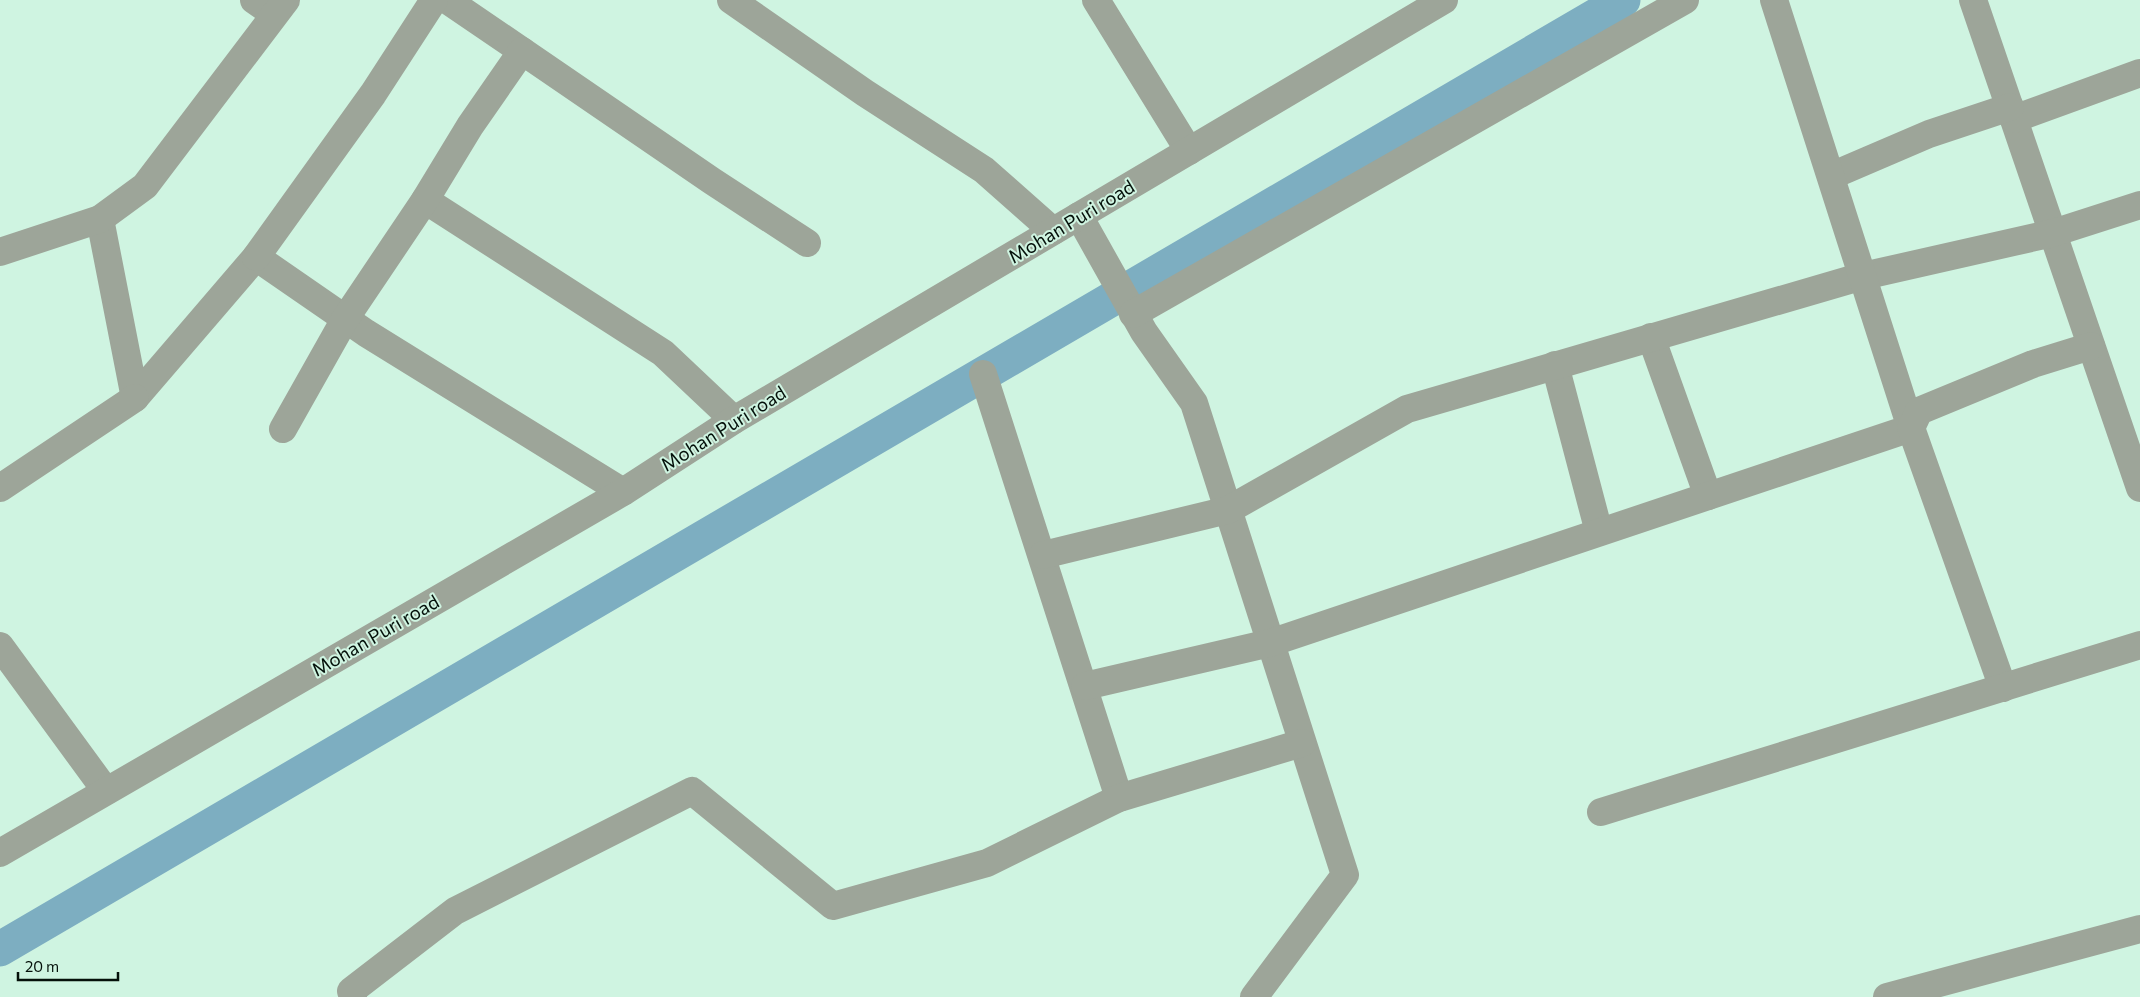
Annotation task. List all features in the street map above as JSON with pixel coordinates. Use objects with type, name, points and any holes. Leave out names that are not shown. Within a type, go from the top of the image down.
[{"type":"street","points":[[0,488],[135,398],[256,257],[373,94],[434,0]]},
{"type":"street","points":[[447,0],[712,181],[807,243]]},
{"type":"street","points":[[731,0],[865,92],[984,170],[1053,231]]},
{"type":"street","points":[[1096,0],[1189,151]]},
{"type":"street","name":"Mohan Puri road","points":[[0,853],[624,492],[734,420],[1444,0]]},
{"type":"street","points":[[1130,306],[1685,0]]},
{"type":"street","points":[[1774,0],[1911,428],[2004,688]]},
{"type":"street","points":[[1973,0],[2140,488]]},
{"type":"street","points":[[0,252],[100,219],[145,186],[272,5]]},
{"type":"street","points":[[283,429],[346,319],[425,200],[470,126],[522,51]]},
{"type":"street","points":[[1831,176],[1929,134],[2012,113],[2140,73]]},
{"type":"street","points":[[425,200],[663,353],[734,420]]},
{"type":"street","points":[[1043,555],[1228,510],[1407,409],[1863,276],[2053,233],[2140,204]]},
{"type":"street","points":[[1079,216],[1144,332],[1194,403],[1345,875],[1254,997]]},
{"type":"street","points":[[100,219],[135,398]]},
{"type":"street","points":[[256,257],[346,319],[624,492]]},
{"type":"street","points":[[1651,337],[1708,496]]},
{"type":"street","points":[[1085,686],[1270,643],[1911,428],[1919,411],[2033,364],[2091,346]]},
{"type":"street","points":[[1555,365],[1599,532]]},
{"type":"street","points":[[983,374],[1043,555],[1119,798]]},
{"type":"street","points":[[1601,812],[2140,645]]},
{"type":"street","points":[[0,646],[106,791]]},
{"type":"street","points":[[353,997],[352,991],[455,911],[692,791],[834,906],[987,862],[1119,798],[1302,743]]},
{"type":"street","points":[[1887,997],[2140,929]]},
{"type":"waterway","points":[[0,949],[1623,0]]}]
